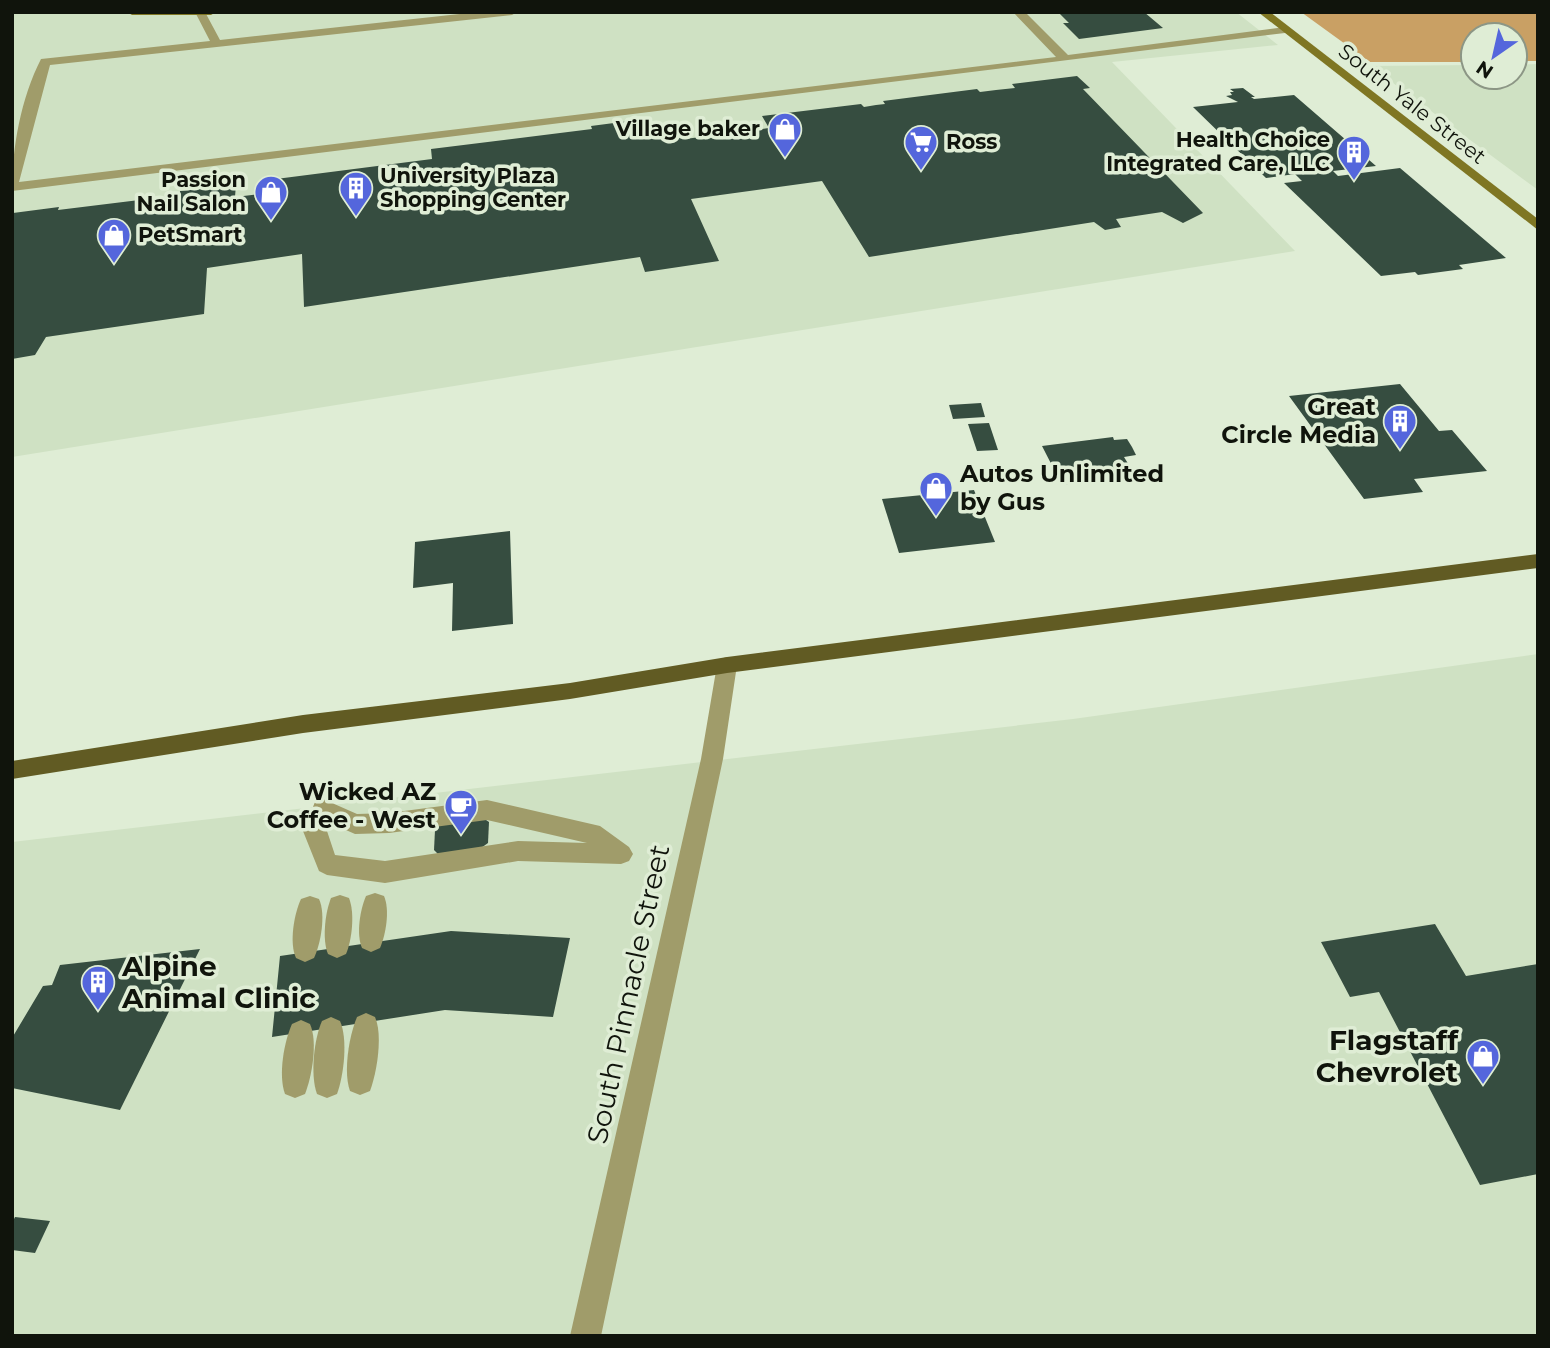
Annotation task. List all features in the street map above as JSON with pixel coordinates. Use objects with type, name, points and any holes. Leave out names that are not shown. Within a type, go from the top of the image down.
[{"type":"main road","points":[[12,770],[303,724],[636,681],[727,665],[1538,561]]},
{"type":"street","points":[[132,12],[206,13],[216,44]]},
{"type":"street","points":[[509,12],[45,62],[35,91],[12,185],[1065,59],[1285,30]]},
{"type":"street","points":[[1018,12],[1065,59]]},
{"type":"street","name":"South Yale Street","points":[[1263,12],[1538,226]]},
{"type":"street","name":"South Pinnacle Street","points":[[585,1336],[712,760],[727,665]]},
{"type":"street","points":[[323,809],[355,824],[389,823],[486,810],[592,833],[621,854],[518,852],[385,872],[327,864],[315,831],[323,809]]},
{"type":"street","points":[[371,940],[375,904]]},
{"type":"street","points":[[338,946],[340,906]]},
{"type":"street","points":[[305,950],[310,907]]},
{"type":"street","points":[[360,1081],[366,1026]]},
{"type":"street","points":[[327,1084],[331,1030]]},
{"type":"street","points":[[295,1084],[301,1033]]},
{"type":"shaded area","points":[[12,12],[1236,12],[1278,45],[1112,62],[1295,251],[12,457]]},
{"type":"shaded area","points":[[1301,12],[1538,12],[1538,61],[1529,61],[1529,21],[1459,21],[1459,62],[1370,62]]},
{"type":"shaded area","points":[[1529,64],[1538,64],[1538,190],[1370,66],[1459,65],[1459,91],[1529,91]]},
{"type":"shaded area","points":[[1538,654],[1538,1336],[12,1336],[12,842],[1073,719]]},
{"type":"building","points":[[1058,12],[1144,12],[1163,28],[1079,39],[1063,23],[1069,23]]},
{"type":"building","name":"University Plaza Shopping Center","points":[[1077,76],[1090,88],[1083,89],[1203,213],[1183,223],[1162,212],[1116,219],[1121,227],[1105,230],[1094,222],[869,257],[822,181],[691,199],[719,261],[645,272],[640,257],[304,307],[302,254],[207,268],[204,314],[46,337],[35,355],[12,359],[13,213],[180,195],[180,191],[236,184],[235,197],[276,192],[276,179],[432,159],[431,149],[592,129],[591,126],[637,120],[642,131],[679,126],[685,139],[769,128],[762,116],[861,104],[864,107],[885,104],[883,101],[977,89],[980,92],[1015,88],[1012,84]]},
{"type":"building","name":"Health Choice Integrated Care, LLC","points":[[1243,88],[1255,97],[1251,97],[1254,99],[1294,95],[1376,166],[1333,171],[1338,176],[1400,168],[1506,258],[1459,265],[1463,269],[1418,275],[1415,272],[1381,276],[1284,183],[1302,181],[1295,174],[1266,178],[1193,107],[1238,102],[1226,96],[1234,92],[1230,89]]},
{"type":"building","name":"Great Circle Media","points":[[1400,384],[1439,431],[1452,430],[1487,471],[1414,479],[1423,492],[1364,499],[1289,396]]},
{"type":"building","points":[[981,403],[985,417],[953,419],[949,405]]},
{"type":"building","points":[[989,423],[998,450],[977,451],[968,424]]},
{"type":"building","points":[[1113,437],[1114,440],[1127,439],[1132,447],[1136,455],[1124,457],[1135,475],[1062,485],[1042,446]]},
{"type":"building","name":"Autos Unlimited by Gus","points":[[974,490],[995,542],[899,553],[882,499]]},
{"type":"building","points":[[510,531],[513,624],[452,631],[453,583],[413,588],[415,542]]},
{"type":"building","name":"Wicked AZ Coffee - West","points":[[483,818],[489,822],[488,843],[481,848],[438,854],[434,850],[435,830],[441,824]]},
{"type":"building","name":"Flagstaff Chevrolet","points":[[1435,924],[1466,976],[1538,964],[1538,1174],[1480,1185],[1379,992],[1350,997],[1321,942]]},
{"type":"building","points":[[451,931],[570,938],[553,1017],[445,1010],[272,1037],[280,956]]},
{"type":"building","name":"Alpine Animal Clinic","points":[[200,949],[120,1110],[12,1088],[12,1038],[43,986],[52,985],[60,965]]},
{"type":"building","points":[[15,1217],[50,1221],[35,1253],[12,1250],[12,1223]]},
{"type":"place","name":"Village baker","points":[[785,159]]},
{"type":"place","name":"Ross","points":[[921,172]]},
{"type":"place","name":"Health Choice Integrated Care, LLC","points":[[1354,182]]},
{"type":"place","name":"University Plaza Shopping Center","points":[[356,218]]},
{"type":"place","name":"Passion Nail Salon","points":[[271,222]]},
{"type":"place","name":"PetSmart","points":[[114,265]]},
{"type":"place","name":"Great Circle Media","points":[[1400,451]]},
{"type":"place","name":"Autos Unlimited by Gus","points":[[936,518]]},
{"type":"place","name":"Wicked AZ Coffee - West","points":[[461,836]]},
{"type":"place","name":"Alpine Animal Clinic","points":[[98,1012]]},
{"type":"place","name":"Flagstaff Chevrolet","points":[[1483,1086]]}]
